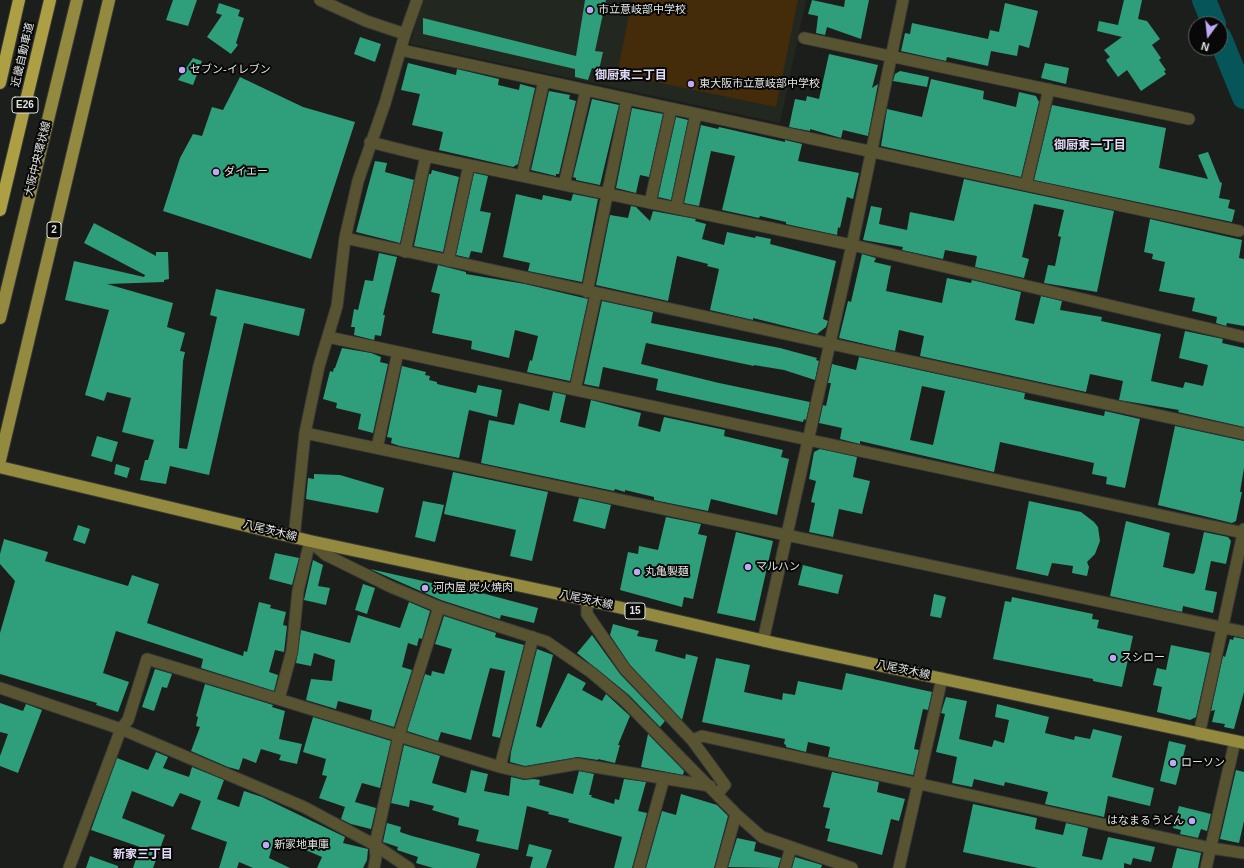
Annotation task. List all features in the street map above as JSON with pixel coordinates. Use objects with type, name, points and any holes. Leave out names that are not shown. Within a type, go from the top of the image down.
[{"type":"highway","name":"近畿自動車道","points":[[0,83],[19,0]]},
{"type":"highway","name":"近畿自動車道","points":[[0,210],[50,0]]},
{"type":"main road","name":"大阪中央環状線","points":[[0,317],[77,0]]},
{"type":"main road","name":"2","points":[[0,460],[108,0]]},
{"type":"main road","name":"八尾茨木線","points":[[0,467],[294,538],[587,600],[763,640],[1239,742]]},
{"type":"street","points":[[320,0],[366,20],[405,34]]},
{"type":"street","points":[[294,538],[305,433],[319,366],[337,306],[345,238],[358,181],[370,142],[385,103],[405,34],[417,0]]},
{"type":"street","points":[[763,640],[852,245],[903,0]]},
{"type":"street","points":[[804,38],[892,55],[1189,119]]},
{"type":"street","points":[[401,50],[1239,231]]},
{"type":"street","points":[[522,176],[544,81]]},
{"type":"street","points":[[1026,185],[1049,89]]},
{"type":"street","points":[[564,185],[586,90]]},
{"type":"street","points":[[575,390],[608,194],[628,99]]},
{"type":"street","points":[[650,203],[670,108]]},
{"type":"street","points":[[676,208],[696,114]]},
{"type":"street","points":[[370,142],[426,156],[852,245],[1244,337]]},
{"type":"street","points":[[405,252],[426,156]]},
{"type":"street","points":[[448,261],[469,165]]},
{"type":"street","points":[[345,238],[830,345],[1244,434]]},
{"type":"street","points":[[328,337],[808,441],[1244,532],[1200,734]]},
{"type":"street","points":[[377,448],[398,352]]},
{"type":"street","points":[[305,433],[1244,632]]},
{"type":"street","points":[[279,699],[292,651],[298,591],[310,541],[326,555],[391,587],[440,607],[547,642],[592,673],[624,700],[736,814],[762,837],[852,868]]},
{"type":"street","points":[[69,868],[121,729],[128,720],[147,659],[500,767],[525,773],[577,764],[664,778],[714,790],[725,784],[692,740],[625,669],[587,614],[587,600]]},
{"type":"street","points":[[374,868],[376,857],[375,845],[398,735],[440,607]]},
{"type":"street","points":[[500,767],[533,637]]},
{"type":"street","points":[[899,868],[942,678]]},
{"type":"street","points":[[0,688],[121,729],[304,807],[375,845],[409,868]]},
{"type":"street","points":[[692,740],[702,736],[1211,848],[1244,853]]},
{"type":"street","points":[[1206,868],[1239,742]]},
{"type":"street","points":[[639,868],[664,778]]},
{"type":"street","points":[[721,868],[736,814]]},
{"type":"street","points":[[785,868],[791,847]]},
{"type":"shaded area","name":"東大阪市立意岐部中学校","points":[[423,0],[806,0],[780,123],[410,44]]},
{"type":"shaded area","points":[[632,0],[798,0],[776,107],[617,74]]},
{"type":"building","points":[[173,0],[197,0],[188,26],[166,20]]},
{"type":"building","points":[[585,0],[606,0],[595,51],[603,52],[599,70],[592,68],[588,80],[575,77],[575,69],[423,34],[423,18],[576,56]]},
{"type":"building","points":[[812,0],[844,7],[845,0],[869,0],[861,39],[827,27],[825,35],[816,33],[818,16],[808,14]]},
{"type":"building","points":[[1124,0],[1142,0],[1138,19],[1147,21],[1160,39],[1152,45],[1161,58],[1159,60],[1166,70],[1164,71],[1166,74],[1141,91],[1127,70],[1118,77],[1106,60],[1110,57],[1104,50],[1122,37],[1097,31],[1099,21],[1118,25]]},
{"type":"building","points":[[219,3],[240,10],[238,16],[244,18],[236,43],[238,45],[231,54],[207,37],[222,15],[216,13]]},
{"type":"building","points":[[1005,3],[1038,11],[1029,48],[1019,45],[1017,56],[991,51],[988,66],[947,57],[946,61],[901,51],[905,33],[910,34],[912,23],[988,39],[990,30],[999,32]]},
{"type":"building","points":[[360,37],[381,44],[375,62],[354,54]]},
{"type":"building","points":[[829,54],[878,65],[872,88],[878,84],[868,136],[843,130],[841,138],[810,129],[810,131],[789,127],[795,99],[806,101],[807,96],[819,99]]},
{"type":"building","points":[[193,58],[202,61],[193,85],[178,80]]},
{"type":"building","points":[[408,63],[456,75],[457,69],[499,79],[498,85],[519,90],[520,84],[535,88],[518,164],[513,167],[439,150],[443,132],[412,125],[420,94],[401,90]]},
{"type":"building","points":[[1045,63],[1069,68],[1066,84],[1041,78]]},
{"type":"building","points":[[900,71],[929,77],[927,87],[893,81],[895,74]]},
{"type":"building","points":[[240,77],[303,107],[355,122],[311,259],[163,211],[180,158],[193,134],[202,136],[212,107],[223,110]]},
{"type":"building","points":[[931,79],[984,91],[983,99],[1016,107],[1019,92],[1036,96],[1039,102],[1021,177],[881,146],[887,109],[922,117]]},
{"type":"building","points":[[549,91],[570,95],[569,99],[576,101],[559,174],[556,174],[556,176],[531,170]]},
{"type":"building","points":[[592,99],[619,105],[600,185],[576,180],[576,178],[573,177]]},
{"type":"building","points":[[1052,105],[1166,128],[1159,168],[1208,179],[1198,155],[1208,152],[1220,182],[1222,183],[1219,198],[1230,200],[1228,208],[1235,210],[1232,222],[1034,180]]},
{"type":"building","points":[[632,108],[663,114],[649,177],[640,175],[636,193],[616,188]]},
{"type":"building","points":[[676,117],[688,120],[671,200],[658,197]]},
{"type":"building","points":[[701,125],[718,129],[719,127],[785,142],[785,140],[802,144],[798,161],[859,173],[853,199],[847,197],[837,235],[786,224],[786,222],[760,216],[759,218],[722,210],[735,156],[711,151],[699,206],[684,203]]},
{"type":"building","points":[[375,161],[387,163],[385,172],[414,180],[400,243],[356,232]]},
{"type":"building","points":[[432,170],[459,177],[443,252],[414,246],[429,174],[431,174]]},
{"type":"building","points":[[474,173],[488,176],[480,211],[491,213],[482,253],[471,251],[469,258],[456,255]]},
{"type":"building","points":[[964,179],[1114,211],[1097,292],[1044,283],[1048,265],[1055,266],[1061,237],[1058,236],[1064,210],[1034,204],[1022,257],[1029,259],[1024,278],[975,267],[977,256],[945,250],[943,259],[902,250],[903,247],[863,240],[871,206],[882,208],[879,224],[907,230],[910,212],[954,221]]},
{"type":"building","points":[[516,194],[542,200],[543,195],[571,201],[573,194],[598,199],[582,282],[528,271],[530,263],[503,257]]},
{"type":"building","points":[[631,206],[636,207],[650,221],[653,211],[696,219],[695,221],[706,224],[702,239],[724,245],[727,232],[755,238],[756,236],[771,239],[770,244],[836,261],[823,319],[828,321],[826,327],[817,334],[753,318],[753,320],[710,310],[719,269],[707,266],[708,264],[677,256],[668,301],[596,285],[610,215],[628,218]]},
{"type":"building","points":[[1150,219],[1242,240],[1239,258],[1244,259],[1244,326],[1227,323],[1226,326],[1216,323],[1217,317],[1192,311],[1195,298],[1159,291],[1165,262],[1152,259],[1153,254],[1144,252]]},
{"type":"building","points":[[94,223],[156,256],[156,252],[168,252],[169,279],[164,280],[164,282],[107,284],[173,303],[167,327],[185,333],[180,351],[185,352],[183,361],[179,448],[187,449],[217,317],[210,315],[216,289],[305,309],[299,336],[244,323],[209,475],[170,466],[166,484],[140,480],[145,460],[148,460],[154,440],[122,432],[131,398],[107,392],[104,401],[85,395],[109,310],[65,300],[74,261],[144,277],[145,275],[84,243]]},
{"type":"building","points":[[379,253],[397,257],[383,315],[385,315],[381,336],[375,335],[374,340],[354,335],[355,327],[351,327],[354,309],[358,310],[365,280],[373,281]]},
{"type":"building","points":[[862,254],[876,258],[874,262],[891,266],[886,291],[942,303],[947,278],[971,283],[972,280],[1021,292],[1015,320],[1034,324],[1041,296],[1062,301],[1060,310],[1102,317],[1101,321],[1161,334],[1151,381],[1183,388],[1185,382],[1203,386],[1208,365],[1179,358],[1185,331],[1223,339],[1222,343],[1244,348],[1244,427],[1178,412],[1179,410],[1119,400],[1123,381],[1090,374],[1086,392],[920,356],[924,336],[899,330],[895,351],[839,338],[848,301],[851,302]]},
{"type":"building","points":[[438,265],[466,272],[466,274],[525,284],[588,299],[570,381],[527,372],[530,360],[532,361],[538,336],[515,330],[509,358],[471,349],[472,341],[432,333],[440,294],[431,292]]},
{"type":"building","points":[[602,301],[653,312],[651,323],[780,348],[817,358],[816,360],[819,361],[815,380],[784,370],[754,366],[646,343],[641,364],[719,383],[810,402],[806,420],[804,419],[803,422],[656,390],[658,379],[603,367],[599,387],[584,384]]},
{"type":"building","points":[[342,348],[371,353],[381,357],[380,362],[388,364],[373,433],[358,429],[361,414],[336,408],[337,403],[323,399],[330,371],[333,372]]},
{"type":"building","points":[[859,357],[1025,393],[1024,399],[1104,416],[1105,411],[1140,419],[1125,488],[1106,484],[1107,477],[1092,474],[1094,463],[1000,442],[994,472],[860,441],[860,444],[840,439],[842,428],[819,423],[823,405],[826,406],[831,383],[828,383],[832,364],[856,370]],"holes":[[[922,386],[945,391],[933,445],[910,440]]]},
{"type":"building","points":[[402,366],[426,372],[425,375],[430,376],[429,380],[437,382],[437,384],[476,393],[478,385],[502,390],[497,417],[469,410],[459,458],[400,446],[391,443],[392,438],[387,437]]},
{"type":"building","points":[[553,392],[566,395],[560,422],[585,428],[591,400],[641,413],[638,426],[660,432],[664,417],[725,430],[724,436],[783,450],[781,457],[789,459],[777,515],[711,499],[708,511],[654,500],[654,497],[625,490],[625,492],[615,489],[614,491],[481,463],[489,420],[514,425],[519,403],[549,411]]},
{"type":"building","points":[[1175,426],[1244,441],[1244,468],[1240,492],[1242,492],[1236,521],[1232,523],[1158,505]]},
{"type":"building","points":[[97,436],[118,442],[112,462],[91,456]]},
{"type":"building","points":[[820,449],[857,457],[853,477],[870,481],[862,514],[839,509],[833,537],[809,532],[815,503],[811,502],[816,481],[809,479],[814,452]]},
{"type":"building","points":[[116,464],[130,468],[127,478],[114,474]]},
{"type":"building","points":[[453,472],[548,492],[532,561],[510,556],[516,530],[444,514]]},
{"type":"building","points":[[314,474],[340,475],[384,488],[378,513],[306,499],[308,478],[314,479]]},
{"type":"building","points":[[579,498],[611,505],[605,529],[573,521]]},
{"type":"building","points":[[423,501],[444,505],[435,542],[415,537]]},
{"type":"building","points":[[1029,501],[1081,512],[1098,527],[1100,541],[1095,554],[1087,562],[1089,567],[1087,576],[1072,573],[1073,566],[1052,563],[1048,576],[1016,569]]},
{"type":"building","points":[[666,517],[701,524],[698,534],[707,536],[693,599],[684,597],[682,607],[620,590],[628,552],[638,554],[639,546],[658,550]]},
{"type":"building","points":[[1126,521],[1170,533],[1163,567],[1193,574],[1195,572],[1204,532],[1228,537],[1231,541],[1226,564],[1211,561],[1205,590],[1217,592],[1213,613],[1183,606],[1182,612],[1110,596]]},
{"type":"building","points":[[78,525],[90,529],[85,544],[73,540]]},
{"type":"building","name":"マルハン","points":[[736,532],[773,541],[755,621],[717,613]]},
{"type":"building","points":[[4,539],[48,552],[45,561],[128,586],[132,575],[159,584],[147,623],[243,656],[244,651],[247,652],[259,602],[271,605],[270,608],[286,612],[283,625],[287,626],[284,652],[275,650],[269,672],[278,675],[274,691],[201,668],[203,659],[116,631],[103,673],[129,682],[118,712],[96,705],[97,703],[0,674],[0,633],[15,581],[0,564],[0,554]]},
{"type":"building","points":[[275,553],[299,558],[292,585],[269,579]]},
{"type":"building","points":[[313,560],[323,565],[318,586],[330,588],[326,605],[304,600]]},
{"type":"building","points":[[803,565],[843,575],[838,594],[798,585]]},
{"type":"building","points":[[370,569],[441,585],[440,587],[462,592],[463,588],[538,608],[534,623],[501,615],[500,619],[441,600]]},
{"type":"building","points":[[363,584],[375,588],[367,614],[355,610]]},
{"type":"building","points":[[934,594],[946,597],[941,618],[930,616]]},
{"type":"building","points":[[1012,597],[1093,614],[1092,619],[1099,620],[1097,628],[1133,636],[1122,687],[1093,681],[1093,679],[993,659],[1005,601],[1011,602]]},
{"type":"building","points":[[409,602],[430,611],[422,639],[419,638],[417,646],[408,643],[402,667],[412,670],[394,727],[370,720],[372,710],[338,701],[336,709],[306,700],[311,679],[332,681],[335,660],[314,653],[311,666],[296,663],[301,630],[350,643],[358,615],[400,628]]},
{"type":"building","points":[[444,616],[496,633],[495,637],[524,645],[500,738],[492,736],[505,671],[490,668],[471,740],[441,732],[438,741],[407,731],[425,674],[431,676],[432,671],[444,674],[452,649],[435,644]]},
{"type":"building","points":[[613,624],[639,631],[637,636],[658,640],[655,651],[685,659],[686,654],[698,657],[682,720],[630,665],[610,635]]},
{"type":"building","points":[[592,635],[620,674],[665,721],[660,727],[629,695],[577,653]]},
{"type":"building","points":[[1234,637],[1244,639],[1244,692],[1234,729],[1224,727],[1225,724],[1212,722],[1215,710],[1211,711],[1223,656],[1225,657],[1230,639],[1233,640]]},
{"type":"building","points":[[1171,645],[1210,653],[1196,717],[1190,720],[1157,712],[1162,687],[1153,685],[1157,668],[1166,670]]},
{"type":"building","points":[[537,649],[553,655],[536,726],[541,728],[568,673],[586,683],[582,690],[602,701],[606,694],[630,716],[618,745],[620,745],[615,763],[598,759],[578,757],[525,766],[510,762],[511,752]]},
{"type":"building","points":[[716,658],[750,665],[744,692],[782,700],[783,693],[795,695],[798,681],[842,690],[846,673],[932,692],[928,710],[923,709],[914,749],[919,750],[913,775],[828,757],[830,747],[808,742],[806,752],[786,747],[784,744],[785,739],[702,722]]},
{"type":"building","points":[[155,669],[172,674],[167,688],[162,687],[154,711],[142,707]]},
{"type":"building","points":[[205,684],[273,705],[272,707],[285,711],[279,739],[302,744],[297,764],[279,760],[281,755],[261,749],[256,763],[243,758],[239,770],[228,767],[191,751],[200,727],[196,726],[198,717],[196,716]]},
{"type":"building","points":[[946,697],[967,701],[959,739],[992,747],[994,740],[1004,743],[1009,720],[995,717],[997,704],[1049,717],[1045,733],[1074,740],[1075,736],[1090,739],[1093,729],[1122,736],[1112,777],[1154,788],[1150,806],[1108,796],[1104,817],[1045,804],[1048,792],[1005,782],[1004,786],[974,779],[972,787],[952,783],[957,757],[936,752],[945,714],[941,713]]},
{"type":"building","points":[[0,703],[23,711],[26,704],[42,710],[18,773],[0,766],[0,756],[8,734],[0,732]]},
{"type":"building","points":[[313,717],[391,741],[380,788],[362,783],[355,802],[376,808],[371,829],[351,824],[341,819],[345,807],[319,798],[327,776],[322,775],[326,759],[303,752]]},
{"type":"building","points":[[648,734],[684,771],[683,775],[641,767]]},
{"type":"building","name":"ローソン","points":[[1169,741],[1186,745],[1176,785],[1160,781]]},
{"type":"building","points":[[404,745],[440,756],[432,783],[466,793],[471,770],[488,774],[484,791],[509,796],[511,777],[524,780],[540,780],[539,785],[573,794],[579,771],[594,774],[589,795],[592,795],[591,797],[614,804],[615,799],[619,800],[624,779],[646,782],[638,811],[647,813],[632,868],[614,868],[622,837],[568,822],[569,819],[548,814],[549,812],[527,806],[518,850],[476,841],[479,830],[458,825],[459,818],[432,810],[434,806],[410,800],[409,807],[391,803]]},
{"type":"building","points":[[156,752],[168,757],[163,768],[189,777],[192,767],[224,780],[217,799],[239,807],[244,791],[262,797],[345,837],[343,843],[368,849],[367,860],[363,868],[317,868],[322,857],[275,837],[269,858],[290,868],[253,868],[239,862],[237,868],[219,868],[227,842],[191,829],[201,801],[180,793],[173,807],[132,791],[122,818],[165,835],[153,868],[133,868],[140,847],[91,830],[117,758],[148,770]]},
{"type":"building","points":[[1236,770],[1244,772],[1244,821],[1239,843],[1220,839]]},
{"type":"building","points":[[832,772],[879,782],[877,792],[905,799],[899,821],[891,819],[882,855],[827,841],[830,829],[825,828],[830,808],[823,807]]},
{"type":"building","points":[[681,794],[717,805],[728,816],[714,868],[646,868],[662,811],[676,815]]},
{"type":"building","points":[[973,804],[1037,818],[1035,829],[1063,835],[1066,823],[1088,828],[1082,856],[1102,860],[1108,837],[1155,847],[1151,862],[1133,858],[1131,865],[1124,863],[1124,868],[1038,868],[963,852]]},
{"type":"building","name":"はなまるうどん","points":[[1179,806],[1211,814],[1207,831],[1201,829],[1198,838],[1180,834],[1181,830],[1173,828]]},
{"type":"building","points":[[387,823],[401,827],[400,832],[412,836],[480,854],[476,868],[433,868],[416,863],[418,857],[397,850],[398,847],[383,842]]},
{"type":"building","points":[[737,838],[756,842],[754,851],[781,858],[778,868],[728,867]]},
{"type":"building","points":[[529,844],[552,850],[546,868],[530,868],[533,857],[526,856]]},
{"type":"building","points":[[1177,848],[1201,853],[1198,868],[1172,868]]},
{"type":"building","points":[[90,856],[118,866],[118,868],[86,868]]},
{"type":"building","points":[[795,857],[822,865],[821,868],[792,868]]},
{"type":"waterway","points":[[1204,0],[1211,16]]},
{"type":"waterway","points":[[1227,56],[1244,97]]},
{"type":"place","name":"市立意岐部中学校","points":[[590,10]]},
{"type":"place","name":"セブン-イレブン","points":[[182,70]]},
{"type":"place","name":"東大阪市立意岐部中学校","points":[[691,84]]},
{"type":"place","name":"ダイエー","points":[[216,172]]},
{"type":"place","name":"マルハン","points":[[748,567]]},
{"type":"place","name":"丸亀製麺","points":[[637,572]]},
{"type":"place","name":"河内屋 炭火焼肉","points":[[425,588]]},
{"type":"place","name":"スシロー","points":[[1113,658]]},
{"type":"place","name":"ローソン","points":[[1173,763]]},
{"type":"place","name":"はなまるうどん","points":[[1192,821]]},
{"type":"place","name":"新家地車庫","points":[[266,845]]},
{"type":"district","name":"御厨東二丁目","points":[[631,76]]},
{"type":"district","name":"御厨東一丁目","points":[[1090,146]]},
{"type":"district","name":"新家三丁目","points":[[143,855]]}]
